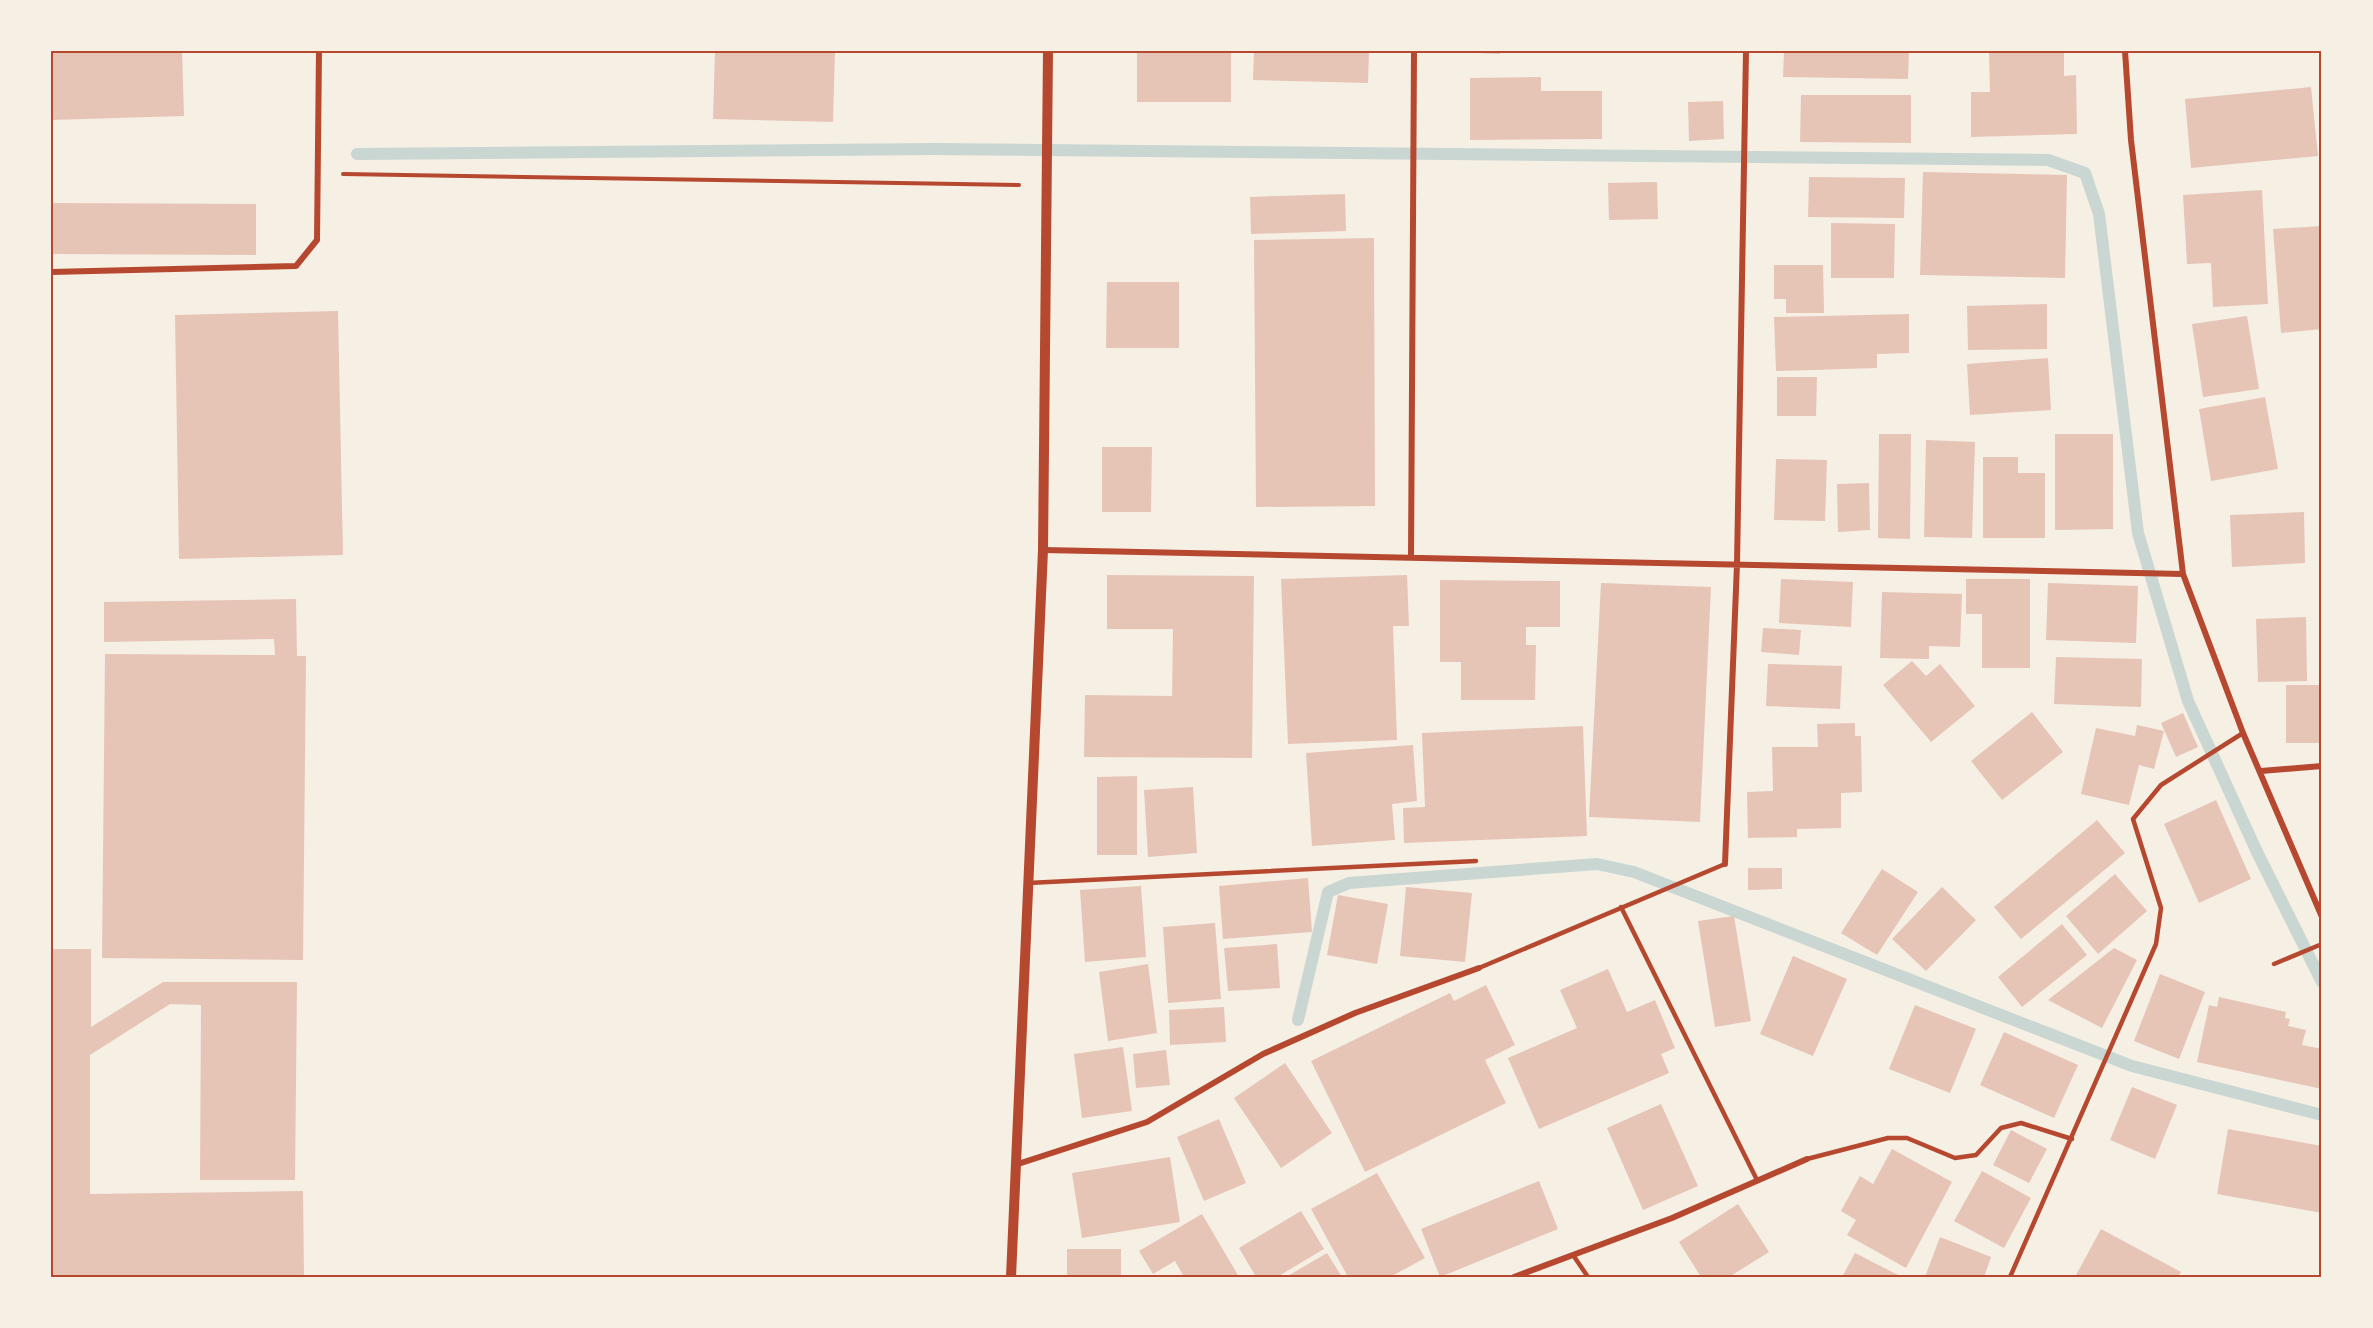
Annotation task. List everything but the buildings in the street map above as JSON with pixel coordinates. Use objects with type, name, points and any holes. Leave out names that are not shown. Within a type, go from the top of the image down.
[{"type":"street","points":[[51,272],[296,266],[317,240],[319,51]]},
{"type":"street","points":[[1011,1277],[1043,550],[1048,51]]},
{"type":"street","points":[[1411,558],[1414,51]]},
{"type":"street","points":[[1725,864],[1737,564],[1746,51]]},
{"type":"street","points":[[2125,51],[2131,141],[2183,574],[2243,733],[2322,917]]},
{"type":"street","points":[[1043,550],[2183,574]]},
{"type":"street","points":[[2261,771],[2322,766]]},
{"type":"street","points":[[1015,1165],[1147,1122],[1263,1054],[1355,1013],[1479,968]]},
{"type":"street","points":[[1514,1277],[1672,1218],[1807,1159]]},
{"type":"lane","points":[[2010,1277],[2156,944],[2162,908],[2133,819],[2161,785],[2243,733]]},
{"type":"lane","points":[[1028,883],[1476,861]]},
{"type":"lane","points":[[1479,968],[1725,864]]},
{"type":"lane","points":[[1622,907],[1757,1180]]},
{"type":"lane","points":[[2274,964],[2322,944]]},
{"type":"lane","points":[[1807,1159],[1888,1138],[1907,1138],[1955,1158],[1976,1155],[2001,1128],[2021,1123],[2072,1139]]},
{"type":"lane","points":[[1573,1255],[1588,1277]]},
{"type":"path","points":[[318,174],[1047,186]]},
{"type":"waterway","points":[[357,154],[934,149],[2048,160],[2085,173],[2099,214],[2138,533],[2188,701],[2257,852],[2322,982]]},
{"type":"waterway","points":[[1298,1020],[1328,892],[1349,883],[1597,864],[1634,872],[2132,1066],[2322,1115]]}]
